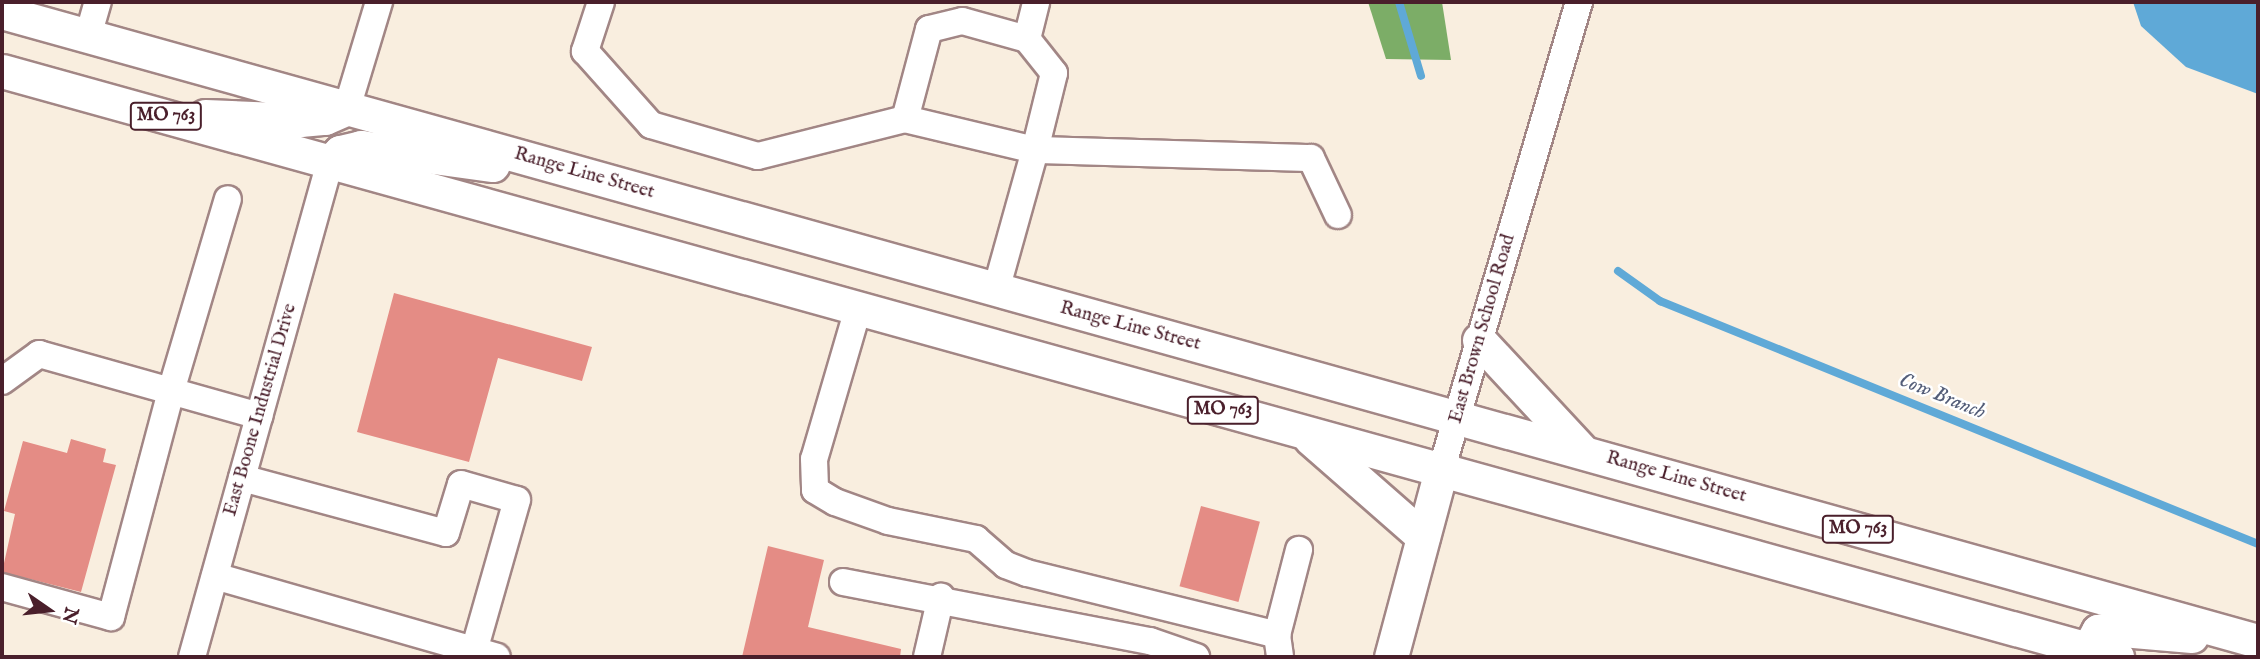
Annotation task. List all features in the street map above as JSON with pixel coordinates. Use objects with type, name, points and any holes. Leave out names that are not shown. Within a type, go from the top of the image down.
[{"type":"main road","name":"Range Line Street","points":[[2,12],[2256,640]]},
{"type":"main road","name":"MO 763","points":[[2,71],[2097,655]]},
{"type":"main road","points":[[164,116],[300,120],[326,118],[347,108]]},
{"type":"main road","points":[[330,162],[340,152],[361,147],[583,173]]},
{"type":"main road","points":[[1479,340],[1583,452]]},
{"type":"main road","points":[[1303,432],[1423,537]]},
{"type":"main road","name":"East Brown School Road","points":[[1391,657],[1441,471]]},
{"type":"main road","points":[[2097,655],[2098,631],[2110,629],[2256,640]]},
{"type":"street","points":[[88,36],[98,2]]},
{"type":"street","points":[[347,108],[379,2]]},
{"type":"street","points":[[601,2],[585,51],[651,125],[758,156],[905,119],[1035,150],[1311,158],[1338,215]]},
{"type":"street","points":[[1027,39],[1036,2]]},
{"type":"street","name":"East Brown School Road","points":[[1441,471],[1578,2]]},
{"type":"street","points":[[905,119],[929,29],[962,12],[1027,39],[1054,73],[996,289]]},
{"type":"street","name":"East Boone Industrial Drive","points":[[192,657],[330,162]]},
{"type":"street","points":[[2,587],[111,617],[171,391],[228,199]]},
{"type":"street","points":[[858,309],[814,460],[815,490],[835,502],[888,521],[976,539],[1006,565],[1027,573],[1279,646],[1299,550]]},
{"type":"street","points":[[2,381],[38,354],[259,416]]},
{"type":"street","points":[[215,576],[486,654],[517,500],[461,484],[446,533],[242,478]]},
{"type":"street","points":[[843,582],[941,597],[1148,649],[1196,657]]},
{"type":"street","points":[[928,657],[941,597]]},
{"type":"green space","points":[[1368,2],[1442,2],[1451,60],[1386,59]]},
{"type":"water","points":[[2133,2],[2258,2],[2258,94],[2186,67],[2141,26]]},
{"type":"building","points":[[394,293],[592,347],[582,381],[498,358],[469,462],[357,432]]},
{"type":"building","points":[[71,439],[106,449],[103,462],[116,465],[81,592],[2,572],[15,514],[4,511],[23,441],[67,453]]},
{"type":"building","points":[[1201,506],[1260,522],[1238,602],[1180,586]]},
{"type":"building","points":[[768,546],[824,560],[808,627],[901,649],[900,657],[742,657]]},
{"type":"waterway","name":"Cow Branch","points":[[1399,2],[1421,76]]},
{"type":"waterway","name":"Cow Branch","points":[[1618,271],[1660,301],[2258,544]]}]
